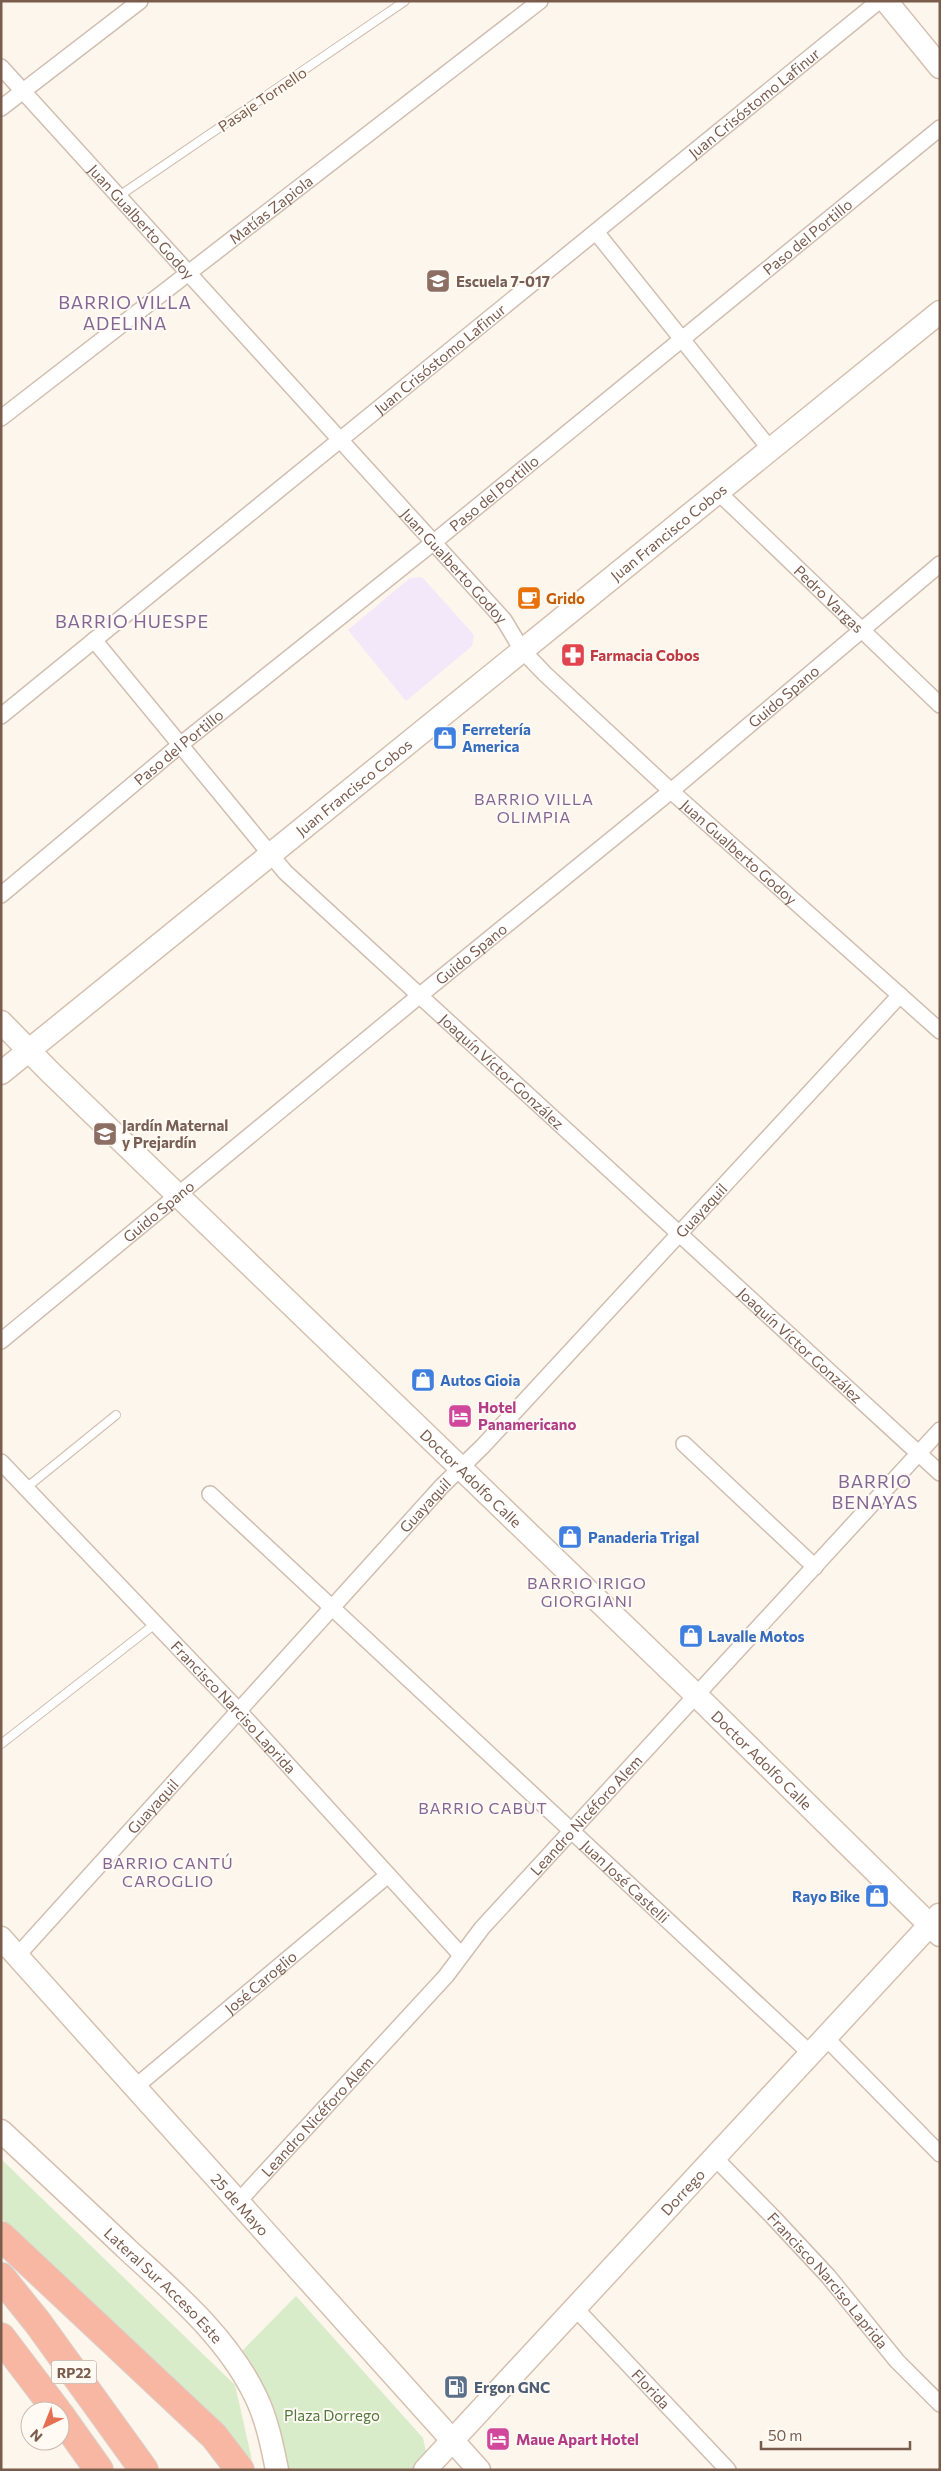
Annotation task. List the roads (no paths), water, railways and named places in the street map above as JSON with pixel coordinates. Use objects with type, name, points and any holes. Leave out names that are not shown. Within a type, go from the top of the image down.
[{"type":"highway","points":[[1,2236],[214,2436],[240,2470]]},
{"type":"highway","name":"RP22","points":[[1,2277],[54,2346],[144,2470]]},
{"type":"highway","name":"RP22","points":[[1,2337],[49,2401]]},
{"type":"highway","points":[[70,2430],[99,2470]]},
{"type":"street","points":[[1,108],[140,1]]},
{"type":"street","name":"Matías Zapiola","points":[[1,418],[540,1]]},
{"type":"street","name":"Juan Crisóstomo Lafinur","points":[[1,716],[341,442],[879,1]]},
{"type":"street","points":[[886,1],[940,67]]},
{"type":"street","name":"Juan Gualberto Godoy","points":[[1,67],[504,620],[522,650],[538,668],[671,791],[940,1032]]},
{"type":"street","name":"Paso del Portillo","points":[[1,895],[180,745],[434,542],[940,128]]},
{"type":"street","points":[[596,232],[770,449]]},
{"type":"street","name":"Juan Francisco Cobos","points":[[1,1073],[270,857],[522,650],[940,312]]},
{"type":"street","name":"Pedro Vargas","points":[[718,492],[940,706]]},
{"type":"street","name":"Guido Spano","points":[[1,1341],[671,791],[860,629],[940,564]]},
{"type":"street","name":"Joaquín Víctor González","points":[[94,640],[270,857],[295,882],[940,1473]]},
{"type":"street","name":"Guayaquil","points":[[17,1956],[332,1607],[900,995]]},
{"type":"street","name":"Doctor Adolfo Calle","points":[[1,1022],[460,1468],[936,1925]]},
{"type":"street","name":"Leandro Nicéforo Alem","points":[[237,2203],[446,1976],[482,1928],[940,1430]]},
{"type":"street","points":[[684,1444],[815,1567]]},
{"type":"street","name":"Francisco Narciso Laprida","points":[[1,1462],[238,1710],[461,1955]]},
{"type":"street","name":"Juan José Castelli","points":[[210,1494],[572,1831],[940,2154]]},
{"type":"street","name":"José Caroglio","points":[[134,2088],[388,1875]]},
{"type":"street","name":"Dorrego","points":[[425,2470],[817,2045],[936,1925]]},
{"type":"street","name":"25 de Mayo","points":[[1,1938],[237,2203],[479,2470]]},
{"type":"street","name":"Lateral Sur Acceso Este","points":[[1,2131],[170,2289],[212,2331],[234,2359],[256,2396],[270,2432],[277,2470]]},
{"type":"street","name":"Francisco Narciso Laprida","points":[[714,2158],[828,2276],[896,2361],[940,2404]]},
{"type":"street","name":"Florida","points":[[576,2308],[728,2470]]},
{"type":"lane","name":"Pasaje Tornello","points":[[118,196],[405,1]]},
{"type":"lane","points":[[26,1488],[116,1415]]},
{"type":"lane","points":[[1,1744],[155,1624]]},
{"type":"place","name":"Escuela 7-017","points":[[438,281]]},
{"type":"place","name":"Grido","points":[[529,598]]},
{"type":"place","name":"Farmacia Cobos","points":[[573,655]]},
{"type":"place","name":"Ferretería America","points":[[445,738]]},
{"type":"place","name":"Jardín Maternal y Prejardín","points":[[105,1134]]},
{"type":"place","name":"Autos Gioia","points":[[423,1380]]},
{"type":"place","name":"Hotel Panamericano","points":[[460,1416]]},
{"type":"place","name":"Panaderia Trigal","points":[[570,1537]]},
{"type":"place","name":"Lavalle Motos","points":[[691,1636]]},
{"type":"place","name":"Rayo Bike","points":[[877,1896]]},
{"type":"place","name":"Ergon GNC","points":[[456,2387]]},
{"type":"place","name":"Maue Apart Hotel","points":[[498,2439]]},
{"type":"district","name":"BARRIO VILLA ADELINA","points":[[125,312]]},
{"type":"district","name":"BARRIO HUESPE","points":[[132,621]]},
{"type":"district","name":"BARRIO VILLA OLIMPIA","points":[[534,807]]},
{"type":"district","name":"BARRIO BENAYAS","points":[[875,1491]]},
{"type":"district","name":"BARRIO IRIGO GIORGIANI","points":[[587,1591]]},
{"type":"district","name":"BARRIO CABUT","points":[[483,1807]]},
{"type":"district","name":"BARRIO CANTÚ CAROGLIO","points":[[168,1871]]},
{"type":"park label","name":"Plaza Dorrego","points":[[332,2415]]}]
